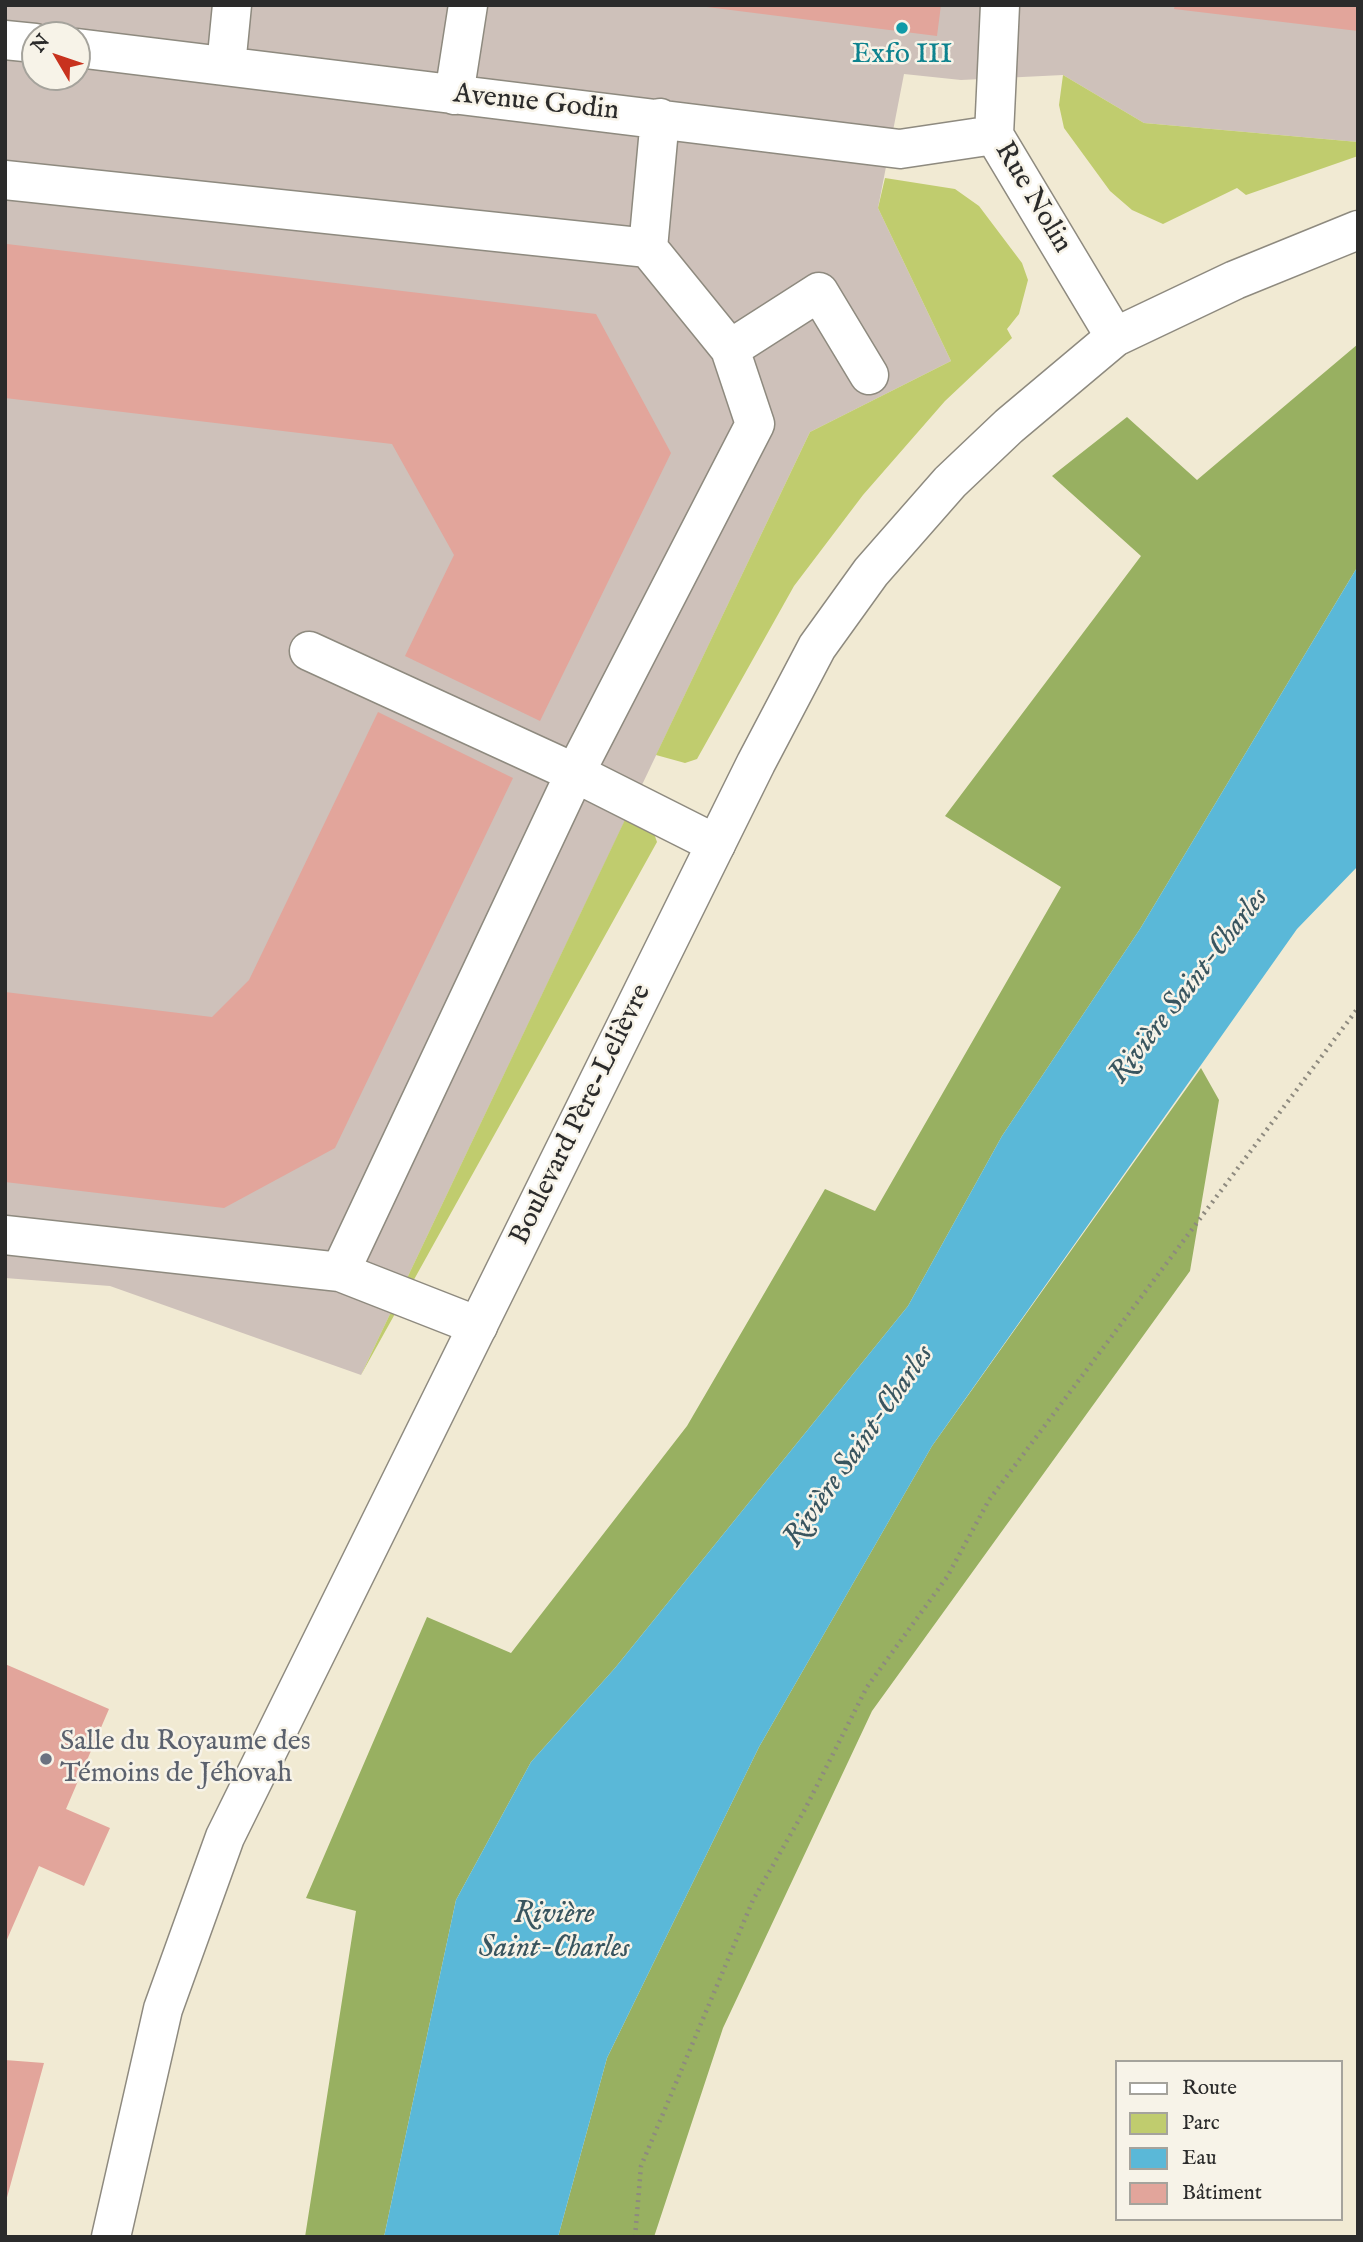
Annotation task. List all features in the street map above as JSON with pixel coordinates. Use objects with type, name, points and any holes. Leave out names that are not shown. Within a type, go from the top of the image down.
[{"type":"main road","points":[[226,66],[232,5]]},
{"type":"main road","points":[[454,95],[468,5]]},
{"type":"main road","name":"Rue Nolin","points":[[1000,5],[994,135],[1115,337]]},
{"type":"main road","name":"Avenue Godin","points":[[91,50],[900,149],[994,135]]},
{"type":"main road","points":[[340,1272],[575,773],[755,424],[730,349],[648,248],[660,118]]},
{"type":"main road","points":[[5,180],[648,248]]},
{"type":"main road","name":"Boulevard Père-Lelièvre","points":[[111,2237],[150,2053],[173,1977],[212,1870],[478,1325],[801,675],[871,572],[950,482],[1009,426],[1115,337],[1259,269],[1358,230]]},
{"type":"main road","points":[[730,349],[819,292],[869,375]]},
{"type":"main road","points":[[309,651],[575,773],[716,844]]},
{"type":"main road","points":[[5,1235],[340,1272],[478,1325]]},
{"type":"path","points":[[635,2237],[641,2166],[646,2153],[753,1900],[804,1811],[867,1687],[947,1577],[989,1500],[1358,1008]]},
{"type":"shaded area","points":[[5,5],[1358,5],[1358,142],[1144,123],[1063,75],[961,80],[904,74],[878,208],[951,361],[810,432],[361,1375],[110,1286],[5,1278]]},
{"type":"green space","points":[[1063,75],[1144,123],[1358,142],[1358,156],[1246,195],[1237,188],[1163,224],[1132,210],[1110,191],[1064,128],[1059,105]]},
{"type":"green space","points":[[885,178],[955,189],[979,206],[1022,263],[1028,280],[1019,314],[1007,329],[1012,338],[945,401],[863,495],[794,586],[697,759],[685,763],[656,755],[810,432],[951,361],[878,208]]},
{"type":"green space","points":[[1358,344],[1358,566],[1140,929],[1002,1136],[908,1306],[615,1668],[531,1762],[456,1900],[384,2237],[305,2237],[356,1911],[306,1898],[427,1617],[511,1653],[687,1426],[825,1189],[875,1211],[1061,887],[945,816],[1141,556],[1052,476],[1127,417],[1197,480]]},
{"type":"green space","points":[[632,805],[649,819],[657,842],[361,1375]]},
{"type":"green space","points":[[1201,1068],[1219,1100],[1190,1271],[872,1711],[723,2028],[654,2237],[558,2237],[607,2058],[759,1747],[932,1446]]},
{"type":"water","name":"Rivière Saint-Charles","points":[[1358,566],[1358,866],[1297,929],[932,1446],[759,1747],[607,2058],[558,2237],[384,2237],[456,1900],[531,1762],[615,1668],[908,1306],[1002,1136],[1140,929]]},
{"type":"building","name":"Exfo III","points":[[691,5],[941,5],[937,36]]},
{"type":"building","points":[[1175,5],[1358,5],[1358,31],[1174,9]]},
{"type":"building","points":[[7,244],[596,314],[671,453],[540,721],[405,656],[454,555],[392,444],[5,398]]},
{"type":"building","points":[[378,712],[513,778],[335,1148],[224,1208],[5,1182],[5,992],[212,1017],[249,980]]},
{"type":"building","name":"Salle du Royaume des Témoins de Jéhovah","points":[[5,1664],[109,1709],[66,1809],[110,1828],[84,1886],[39,1866],[5,1944]]},
{"type":"building","points":[[5,2060],[44,2063],[6,2201],[5,2201]]},
{"type":"place","name":"Exfo III","points":[[902,28]]},
{"type":"place","name":"Salle du Royaume des Témoins de Jéhovah","points":[[46,1759]]}]
